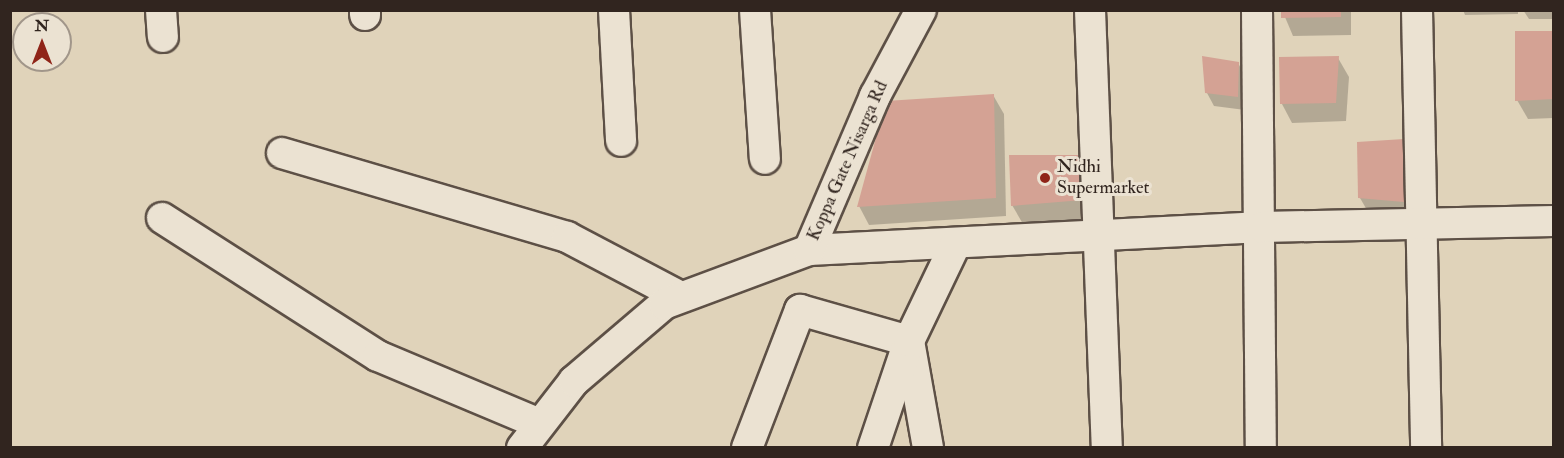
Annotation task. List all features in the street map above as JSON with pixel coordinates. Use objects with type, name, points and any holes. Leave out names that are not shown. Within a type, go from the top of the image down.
[{"type":"street","points":[[614,10],[621,141]]},
{"type":"street","points":[[755,10],[765,159]]},
{"type":"street","name":"Koppa Gate Nisarga Rd","points":[[502,447],[530,434],[574,381],[677,295],[808,250],[876,96],[921,10]]},
{"type":"street","points":[[1090,10],[1096,240],[1107,447]]},
{"type":"street","points":[[1257,10],[1262,227],[1261,447]]},
{"type":"street","points":[[1417,10],[1426,447]]},
{"type":"street","points":[[282,153],[567,237],[677,295]]},
{"type":"street","points":[[162,218],[378,356],[530,434]]},
{"type":"street","points":[[808,250],[1096,240],[1262,227],[1554,221]]},
{"type":"street","points":[[873,447],[909,341],[955,245]]},
{"type":"street","points":[[747,447],[800,310],[909,341]]},
{"type":"street","points":[[909,341],[928,447]]},
{"type":"building","points":[[1281,10],[1341,10],[1341,17],[1281,18]]},
{"type":"building","points":[[1515,31],[1554,31],[1554,99],[1515,101]]},
{"type":"building","points":[[1202,56],[1239,62],[1238,97],[1205,93]]},
{"type":"building","points":[[1339,56],[1336,103],[1280,104],[1279,57]]},
{"type":"building","points":[[994,94],[996,198],[857,207],[886,101]]},
{"type":"building","points":[[1404,139],[1404,202],[1358,198],[1357,142]]},
{"type":"building","name":"Nidhi Supermarket","points":[[1009,155],[1078,155],[1083,200],[1011,206]]},
{"type":"place","name":"Nidhi Supermarket","points":[[1045,178]]}]
